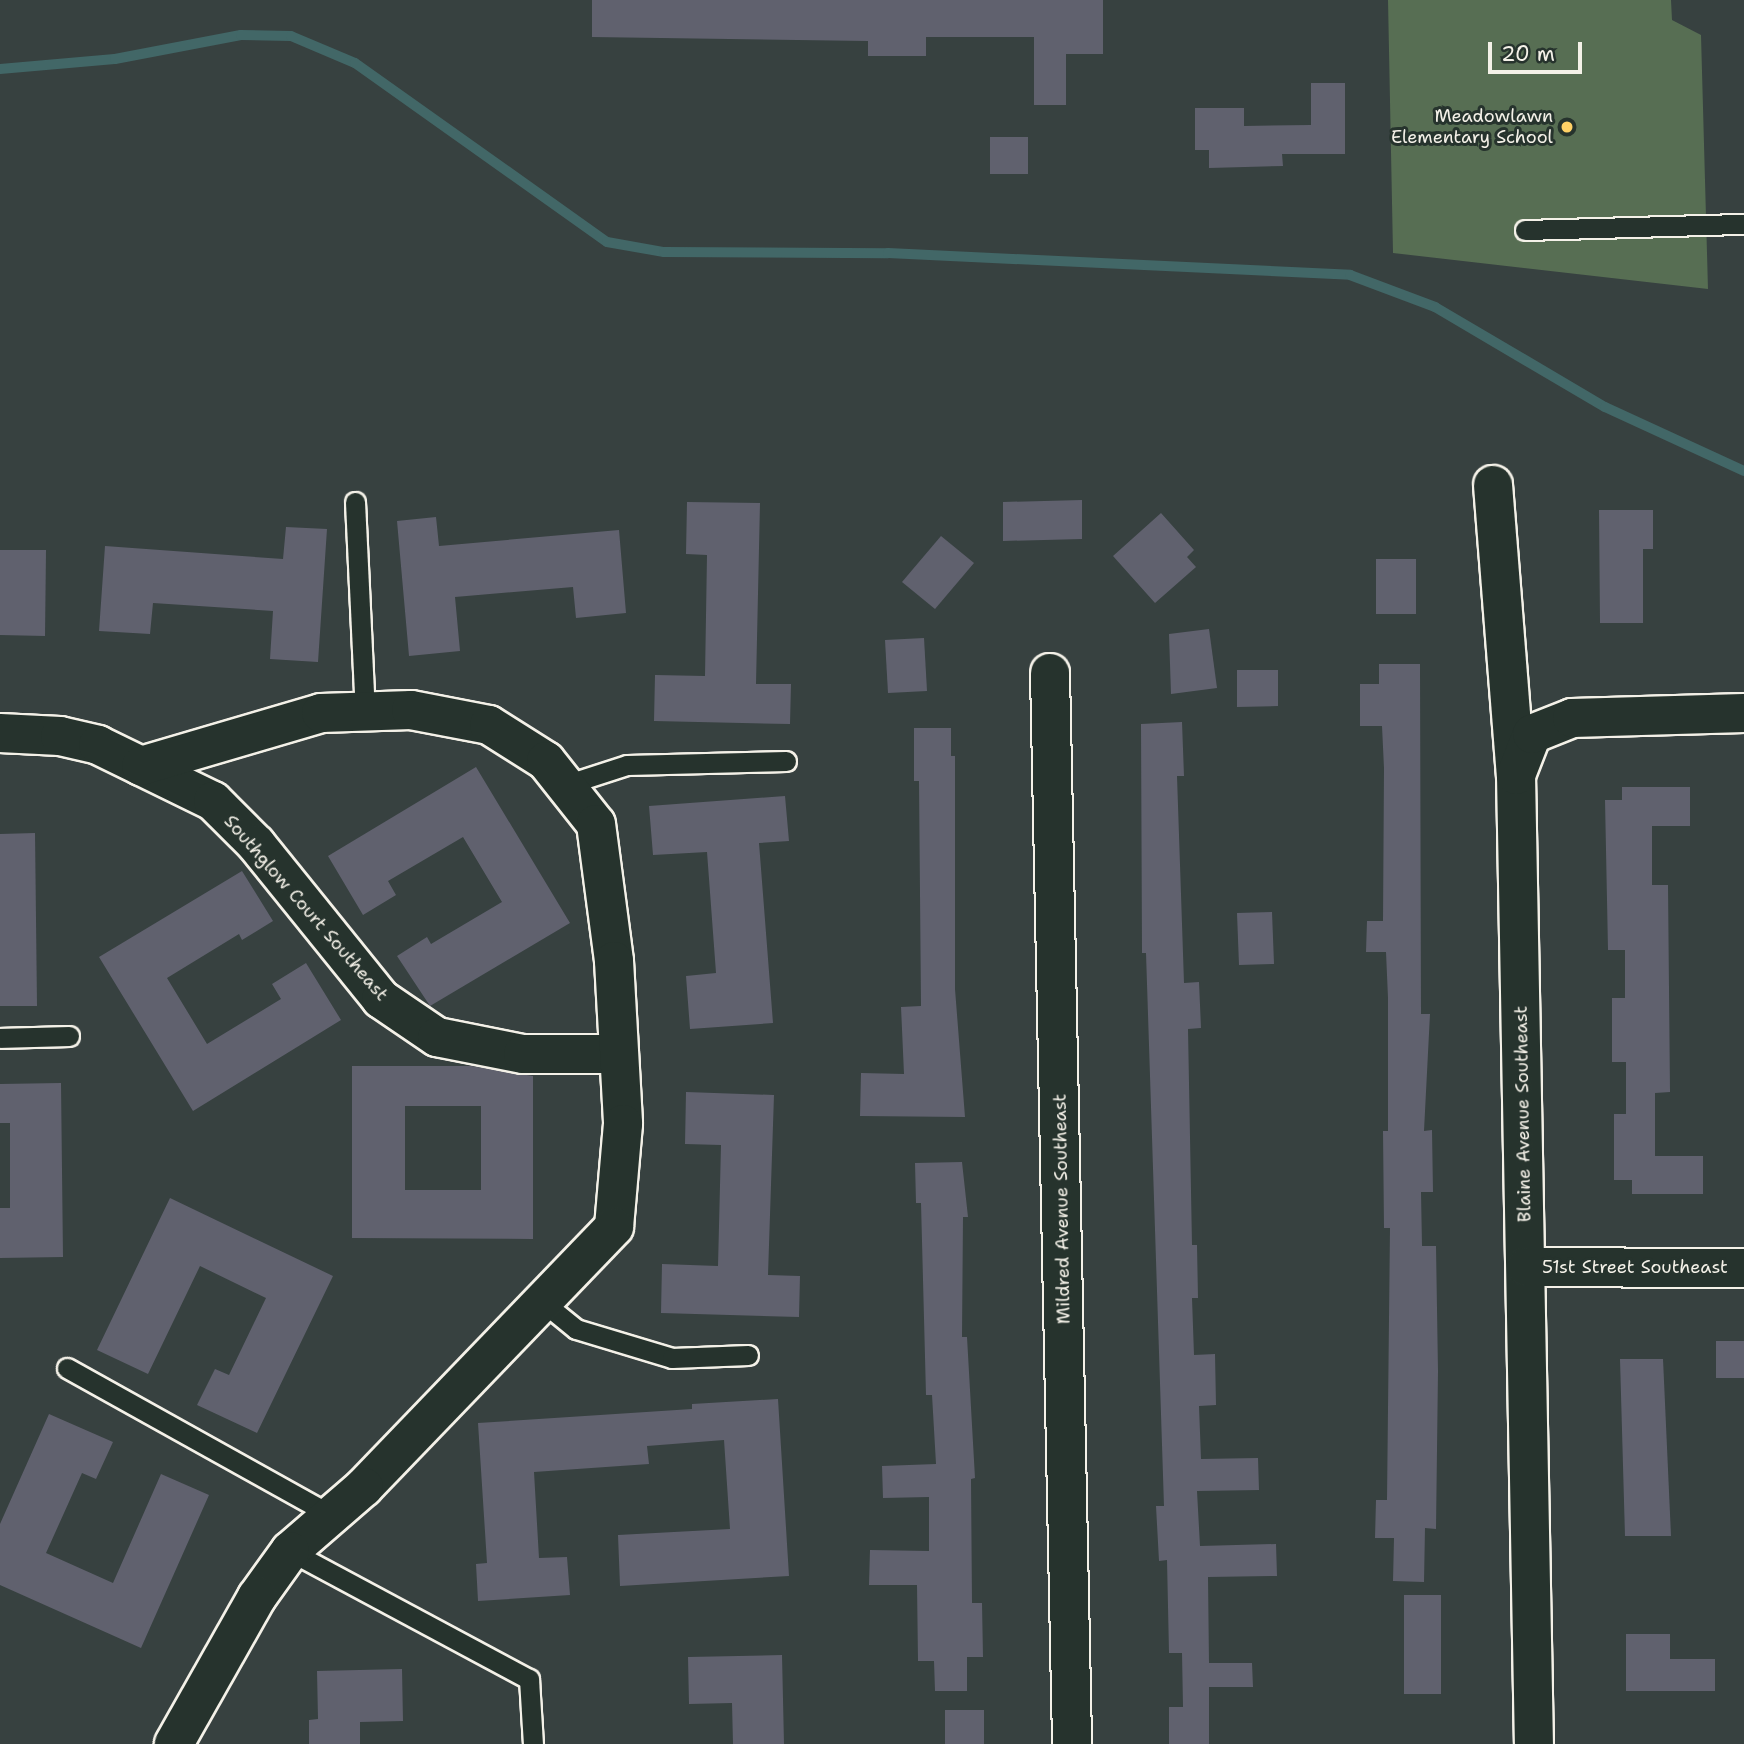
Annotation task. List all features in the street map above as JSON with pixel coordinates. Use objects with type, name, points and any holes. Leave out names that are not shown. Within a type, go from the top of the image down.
[{"type":"street","name":"Blaine Avenue Southeast","points":[[1493,485],[1516,775],[1534,1744]]},
{"type":"street","name":"Mildred Avenue Southeast","points":[[1050,673],[1072,1744]]},
{"type":"street","points":[[141,766],[321,713],[411,710],[489,725],[546,761],[596,824],[614,961],[623,1124],[614,1227],[544,1303],[331,1515],[290,1551],[257,1597],[174,1744]]},
{"type":"street","points":[[1516,775],[1532,734],[1572,718],[1744,713]]},
{"type":"street","name":"Southglow Court Southeast","points":[[0,733],[60,736],[97,745],[214,801],[256,844],[381,999],[437,1037],[523,1054],[620,1054]]},
{"type":"street","name":"51st Street Southeast","points":[[1527,1267],[1744,1268]]},
{"type":"lane","points":[[1525,230],[1744,224]]},
{"type":"lane","points":[[355,502],[365,712]]},
{"type":"lane","points":[[565,785],[627,765],[786,761]]},
{"type":"lane","points":[[0,1038],[69,1036]]},
{"type":"lane","points":[[544,1303],[576,1329],[672,1358],[748,1355]]},
{"type":"lane","points":[[67,1368],[331,1515]]},
{"type":"lane","points":[[290,1551],[529,1679],[533,1744]]},
{"type":"green space","name":"Meadowlawn Elementary School","points":[[1388,0],[1671,0],[1672,20],[1701,35],[1708,289],[1393,253]]},
{"type":"building","points":[[592,0],[1103,0],[1103,54],[1066,54],[1066,105],[1034,105],[1034,37],[926,37],[926,56],[868,56],[868,41],[592,37]]},
{"type":"building","points":[[1311,83],[1345,83],[1345,154],[1282,154],[1283,166],[1209,168],[1209,150],[1195,150],[1195,108],[1244,108],[1244,126],[1311,125]]},
{"type":"building","points":[[990,137],[1028,137],[1028,174],[990,174]]},
{"type":"building","points":[[1082,500],[1082,539],[1003,541],[1003,502]]},
{"type":"building","points":[[687,502],[760,503],[756,684],[791,684],[790,724],[654,721],[655,675],[705,676],[707,555],[686,554]]},
{"type":"building","points":[[1599,510],[1653,510],[1653,549],[1643,549],[1643,623],[1600,623]]},
{"type":"building","points":[[1161,513],[1194,550],[1187,557],[1196,567],[1155,603],[1113,556]]},
{"type":"building","points":[[436,517],[439,546],[619,530],[626,613],[576,618],[573,587],[455,597],[460,651],[409,656],[397,521]]},
{"type":"building","points":[[286,527],[327,529],[318,662],[270,659],[273,611],[153,603],[150,634],[99,631],[105,546],[283,559]]},
{"type":"building","points":[[941,536],[974,563],[935,609],[902,582]]},
{"type":"building","points":[[0,550],[46,550],[45,636],[0,635]]},
{"type":"building","points":[[1376,559],[1416,559],[1416,614],[1376,614]]},
{"type":"building","points":[[1209,629],[1217,688],[1171,694],[1169,634]]},
{"type":"building","points":[[924,638],[927,691],[888,693],[885,640]]},
{"type":"building","points":[[1379,664],[1420,664],[1421,1014],[1430,1014],[1424,1131],[1432,1130],[1433,1192],[1421,1192],[1422,1246],[1436,1246],[1438,1371],[1436,1529],[1425,1528],[1424,1582],[1393,1581],[1394,1538],[1375,1538],[1376,1500],[1387,1500],[1390,1228],[1384,1228],[1383,1131],[1388,1131],[1388,998],[1386,952],[1366,952],[1367,921],[1383,921],[1384,768],[1382,726],[1360,726],[1360,684],[1379,684]]},
{"type":"building","points":[[1237,670],[1278,670],[1278,706],[1237,707]]},
{"type":"building","points":[[1182,722],[1184,776],[1177,776],[1184,983],[1199,982],[1201,1028],[1188,1029],[1192,1245],[1197,1245],[1198,1298],[1192,1298],[1194,1355],[1215,1354],[1216,1405],[1199,1406],[1201,1459],[1258,1458],[1259,1490],[1197,1491],[1200,1546],[1276,1544],[1277,1576],[1208,1577],[1209,1663],[1252,1663],[1253,1687],[1209,1687],[1209,1744],[1169,1744],[1169,1707],[1183,1707],[1182,1653],[1169,1653],[1167,1560],[1159,1561],[1156,1506],[1164,1506],[1146,953],[1142,953],[1141,724]]},
{"type":"building","points":[[914,728],[951,728],[951,756],[955,756],[955,989],[965,1117],[860,1116],[861,1073],[904,1074],[901,1007],[921,1006],[919,781],[914,781]]},
{"type":"building","points":[[476,767],[570,923],[430,1006],[397,956],[427,937],[431,944],[502,902],[463,837],[388,881],[396,895],[363,915],[328,856]]},
{"type":"building","points":[[1622,787],[1690,787],[1690,826],[1652,826],[1652,885],[1668,885],[1670,1092],[1655,1093],[1655,1156],[1703,1156],[1703,1194],[1632,1194],[1632,1180],[1614,1180],[1614,1114],[1626,1114],[1626,1062],[1612,1062],[1612,998],[1625,998],[1625,950],[1608,950],[1605,800],[1622,800]]},
{"type":"building","points":[[785,796],[789,841],[759,843],[773,1023],[690,1029],[686,976],[716,973],[707,852],[653,855],[649,806]]},
{"type":"building","points":[[35,833],[37,1006],[0,1006],[0,834]]},
{"type":"building","points":[[242,871],[273,921],[242,940],[239,934],[167,978],[207,1044],[281,999],[272,984],[306,963],[341,1020],[193,1111],[99,957]]},
{"type":"building","points":[[1272,912],[1274,964],[1239,965],[1237,913]]},
{"type":"building","points":[[352,1066],[471,1066],[533,1076],[533,1239],[352,1238]],"holes":[[[405,1106],[481,1106],[481,1190],[405,1190]]]},
{"type":"building","points":[[61,1083],[63,1257],[0,1258],[0,1208],[10,1208],[10,1123],[0,1123],[0,1084]]},
{"type":"building","points":[[686,1092],[774,1095],[768,1275],[800,1276],[799,1317],[661,1313],[662,1264],[718,1266],[721,1145],[685,1144]]},
{"type":"building","points":[[962,1162],[968,1217],[963,1217],[962,1337],[967,1337],[975,1478],[971,1479],[972,1603],[982,1603],[983,1657],[967,1657],[967,1691],[935,1691],[934,1661],[918,1661],[917,1585],[869,1585],[870,1550],[929,1551],[929,1497],[883,1498],[882,1466],[936,1464],[932,1395],[926,1395],[921,1203],[916,1203],[915,1163]]},
{"type":"building","points":[[170,1198],[333,1276],[257,1433],[197,1405],[215,1369],[229,1375],[266,1298],[200,1266],[148,1374],[97,1350]]},
{"type":"building","points":[[1716,1341],[1744,1341],[1744,1378],[1716,1378]]},
{"type":"building","points":[[1620,1359],[1663,1359],[1671,1536],[1625,1536]]},
{"type":"building","points":[[778,1399],[789,1576],[620,1586],[618,1535],[730,1529],[724,1440],[647,1446],[649,1464],[534,1472],[539,1558],[567,1557],[570,1595],[478,1601],[476,1564],[487,1563],[478,1423],[692,1409],[692,1404]]},
{"type":"building","points":[[49,1414],[113,1442],[96,1479],[82,1473],[46,1553],[113,1583],[161,1474],[209,1495],[141,1648],[0,1585],[0,1524]]},
{"type":"building","points":[[1404,1595],[1441,1595],[1441,1694],[1404,1694]]},
{"type":"building","points":[[1626,1634],[1670,1634],[1670,1659],[1715,1659],[1715,1691],[1626,1691]]},
{"type":"building","points":[[782,1655],[784,1744],[733,1744],[732,1703],[689,1704],[688,1657]]},
{"type":"building","points":[[402,1669],[403,1721],[360,1722],[360,1744],[309,1744],[309,1720],[318,1719],[317,1671]]},
{"type":"building","points":[[945,1710],[984,1710],[984,1744],[945,1744]]},
{"type":"waterway","points":[[0,69],[115,59],[241,35],[291,36],[355,63],[607,242],[664,252],[888,253],[1350,275],[1435,307],[1605,407],[1744,471]]},
{"type":"place","name":"Meadowlawn Elementary School","points":[[1567,127]]}]
